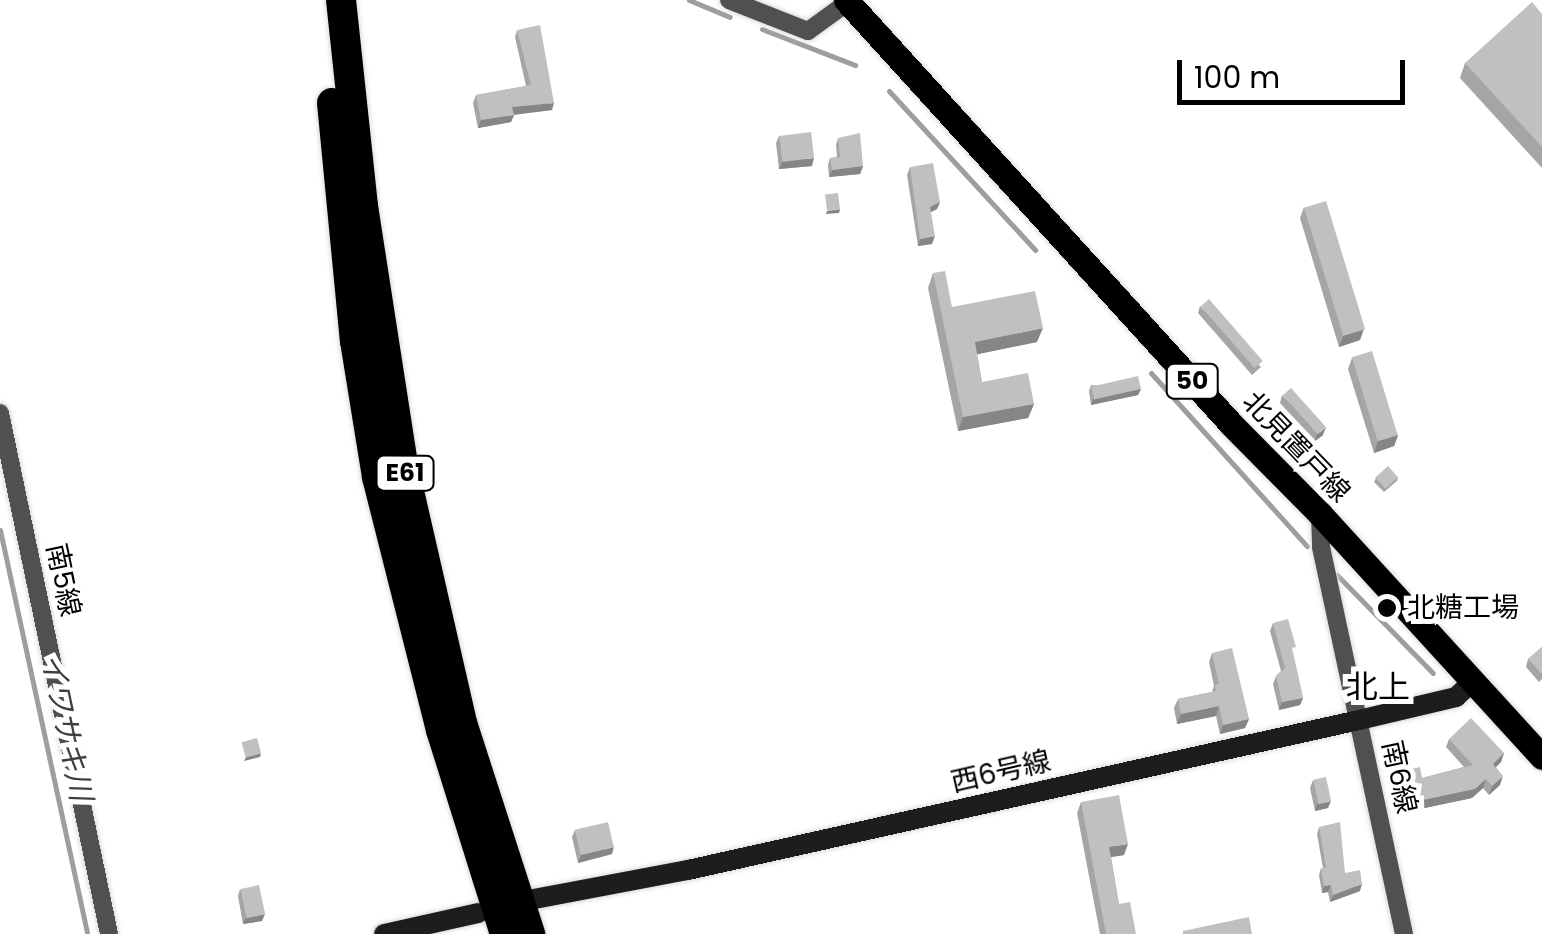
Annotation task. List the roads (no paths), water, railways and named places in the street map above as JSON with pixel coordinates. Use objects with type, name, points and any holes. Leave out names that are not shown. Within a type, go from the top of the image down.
[{"type":"highway","name":"E61","points":[[326,0],[339,209],[377,477],[441,730],[505,934]]},
{"type":"highway","name":"E61","points":[[341,0],[363,206],[403,465],[463,726],[530,934]]},
{"type":"main road","name":"北見置戸線","points":[[847,1],[1232,425],[1320,514],[1542,757]]},
{"type":"street","points":[[729,0],[808,32],[847,1]]},
{"type":"street","name":"南5線","points":[[0,413],[109,934]]},
{"type":"street","name":"南6線","points":[[1320,514],[1320,547],[1404,934]]},
{"type":"street","name":"西6号線","points":[[534,899],[688,870],[1359,720],[1456,697],[1473,682]]},
{"type":"street","points":[[384,934],[479,913]]},
{"type":"waterway","points":[[689,0],[730,17]]},
{"type":"waterway","points":[[762,29],[855,65]]},
{"type":"waterway","points":[[889,91],[1035,250]]},
{"type":"waterway","points":[[1151,373],[1307,546]]},
{"type":"waterway","name":"イワサキ川","points":[[0,530],[87,934]]},
{"type":"waterway","points":[[1337,575],[1433,673]]},
{"type":"place","name":"北糖工場","points":[[1387,608]]},
{"type":"district","name":"北上","points":[[1378,687]]}]
